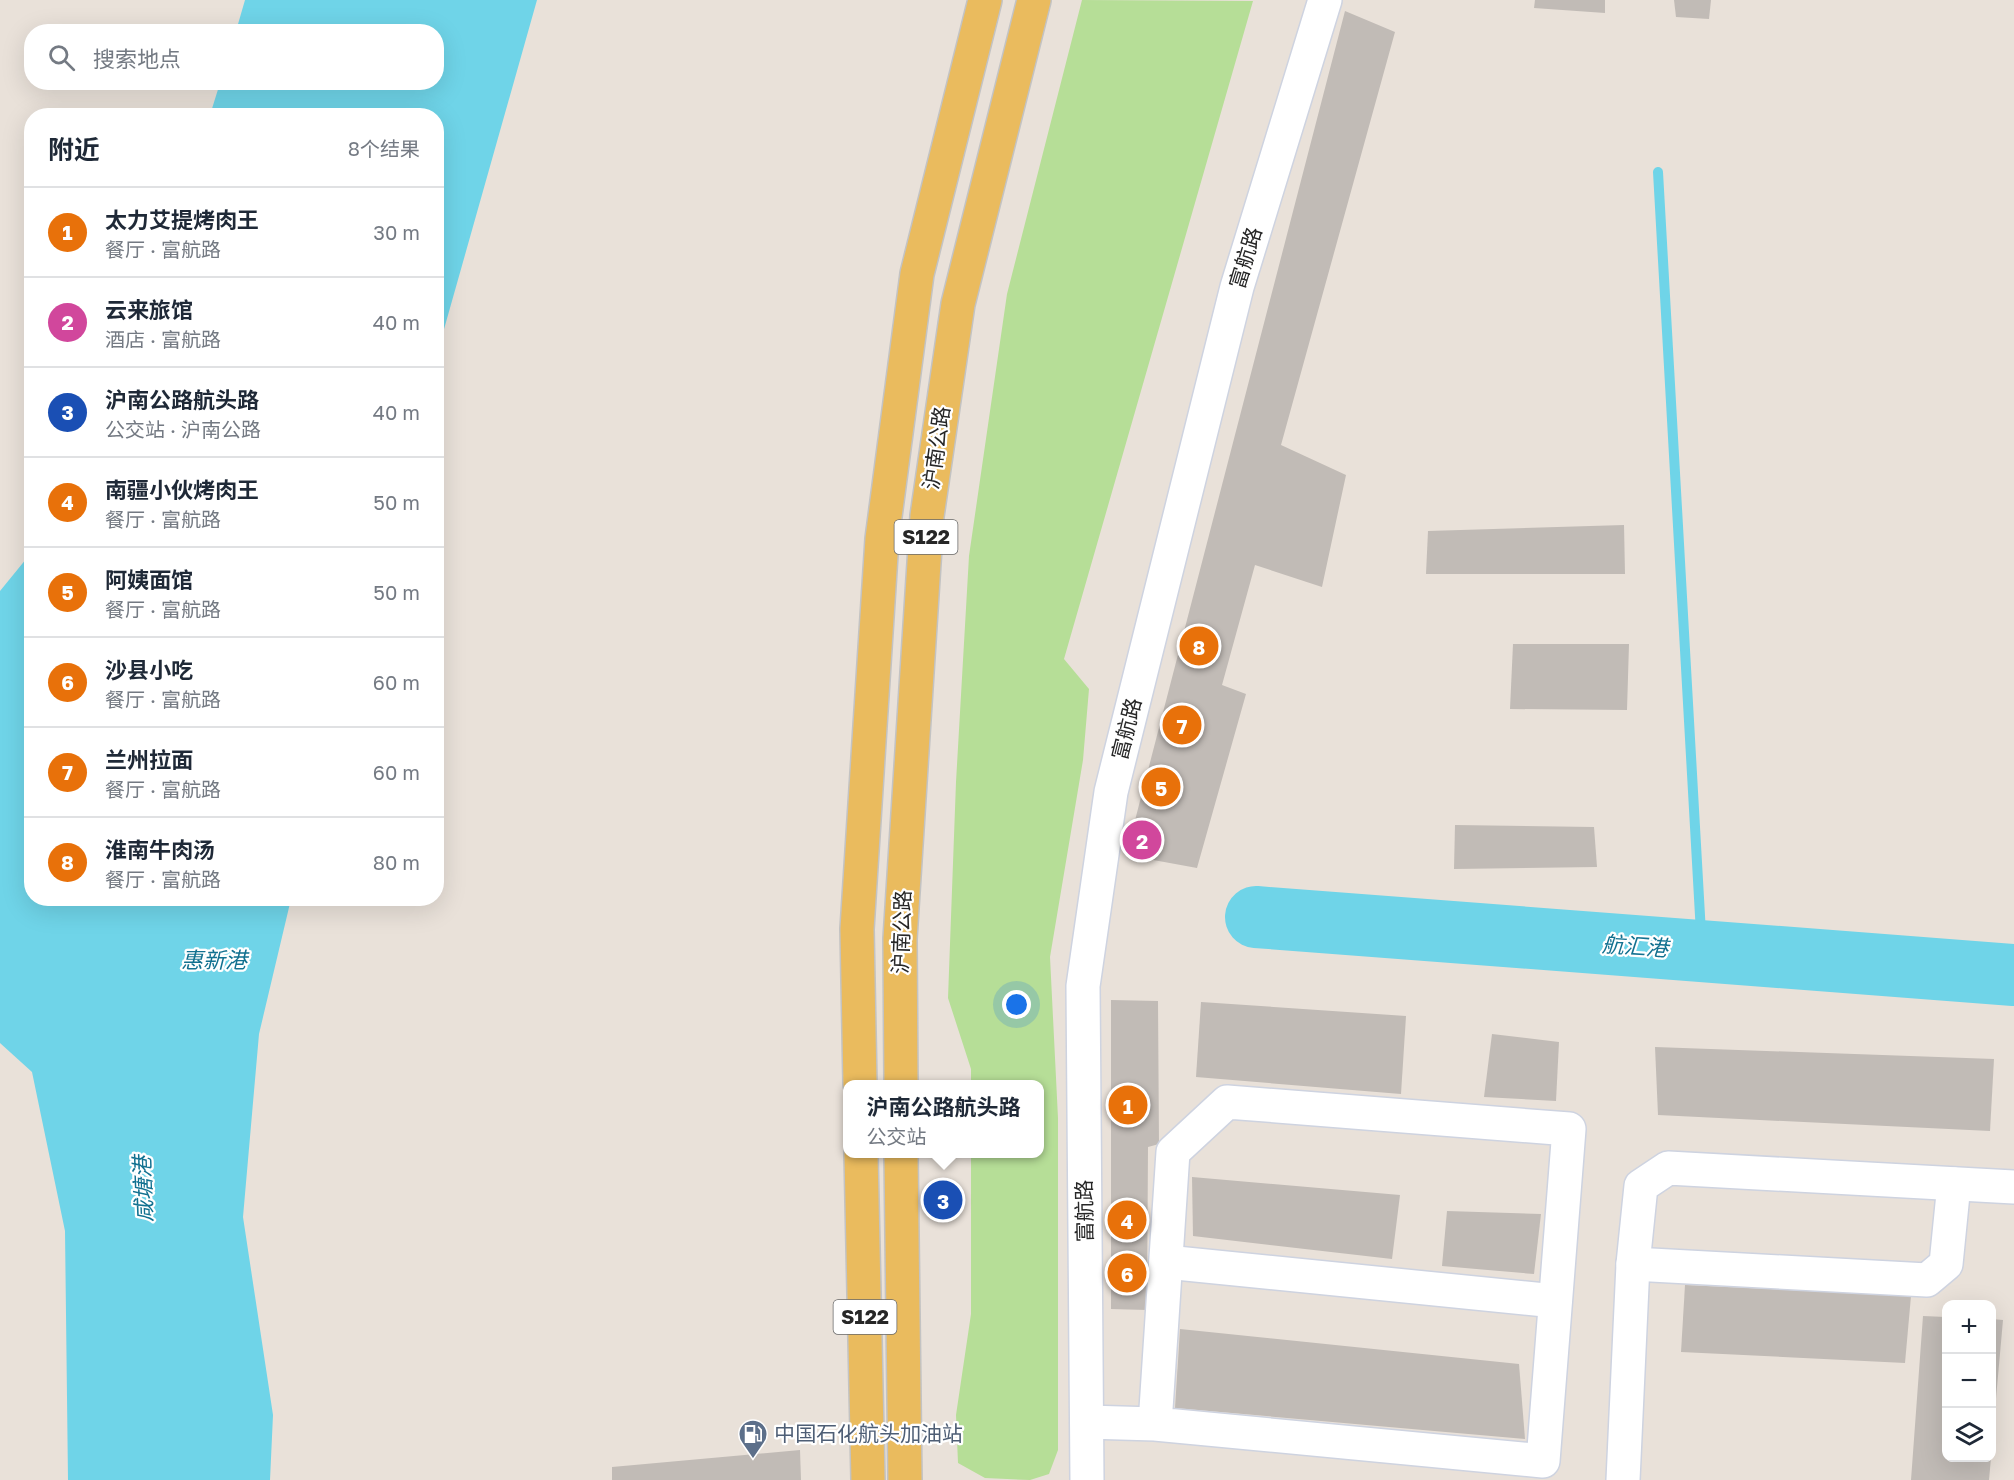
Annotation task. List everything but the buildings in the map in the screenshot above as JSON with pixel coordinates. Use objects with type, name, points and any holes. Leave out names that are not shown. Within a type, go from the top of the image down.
[{"type":"main road","name":"沪南公路","points":[[860,1080],[857,929],[882,539],[917,274],[985,0]]},
{"type":"main road","name":"沪南公路","points":[[901,1080],[900,939],[927,516],[958,304],[1034,0]]},
{"type":"main road","name":"S122","points":[[861,1158],[868,1480]]},
{"type":"main road","name":"S122","points":[[901,1158],[905,1480]]},
{"type":"street","name":"富航路","points":[[1087,1480],[1083,986],[1111,792],[1237,287],[1325,0]]},
{"type":"street","points":[[1087,1422],[1155,1424],[1543,1461],[1569,1129],[1227,1102],[1173,1152],[1155,1424]]},
{"type":"street","points":[[1623,1480],[1633,1264],[1641,1186],[1668,1168],[2014,1187]]},
{"type":"street","points":[[1633,1264],[1927,1280],[1946,1264],[1954,1184]]},
{"type":"street","points":[[1166,1262],[1555,1301]]},
{"type":"green space","points":[[1082,0],[1253,1],[1064,659],[1089,689],[1083,760],[1050,957],[1058,1118],[1058,1450],[1049,1474],[1030,1480],[985,1478],[958,1463],[956,1415],[971,1314],[971,1158],[1044,1158],[1044,1080],[971,1080],[971,1069],[948,998],[956,782],[969,556],[1007,294]]},
{"type":"water","points":[[245,0],[537,0],[444,329],[444,108],[212,108],[218,90],[444,90],[444,24],[238,24]]},
{"type":"water","points":[[24,562],[24,906],[289,906],[259,1034],[243,1217],[273,1415],[270,1480],[68,1480],[65,1231],[32,1072],[0,1043],[0,591]]},
{"type":"waterway","points":[[1658,172],[1702,951]]},
{"type":"waterway","name":"航汇港","points":[[1256,917],[2014,975]]},
{"type":"place","name":"淮南牛肉汤","points":[[1199,646]]},
{"type":"place","name":"兰州拉面","points":[[1182,725]]},
{"type":"place","name":"阿姨面馆","points":[[1161,787]]},
{"type":"place","name":"云来旅馆","points":[[1142,840]]},
{"type":"place","name":"太力艾提烤肉王","points":[[1128,1105]]},
{"type":"place","name":"沪南公路航头路","points":[[943,1200]]},
{"type":"place","name":"南疆小伙烤肉王","points":[[1127,1220]]},
{"type":"place","name":"沙县小吃","points":[[1127,1273]]},
{"type":"place","name":"中国石化航头加油站","points":[[753,1460]]},
{"type":"water label","name":"惠新港","points":[[214,960]]},
{"type":"water label","name":"咸塘港","points":[[143,1189]]}]
